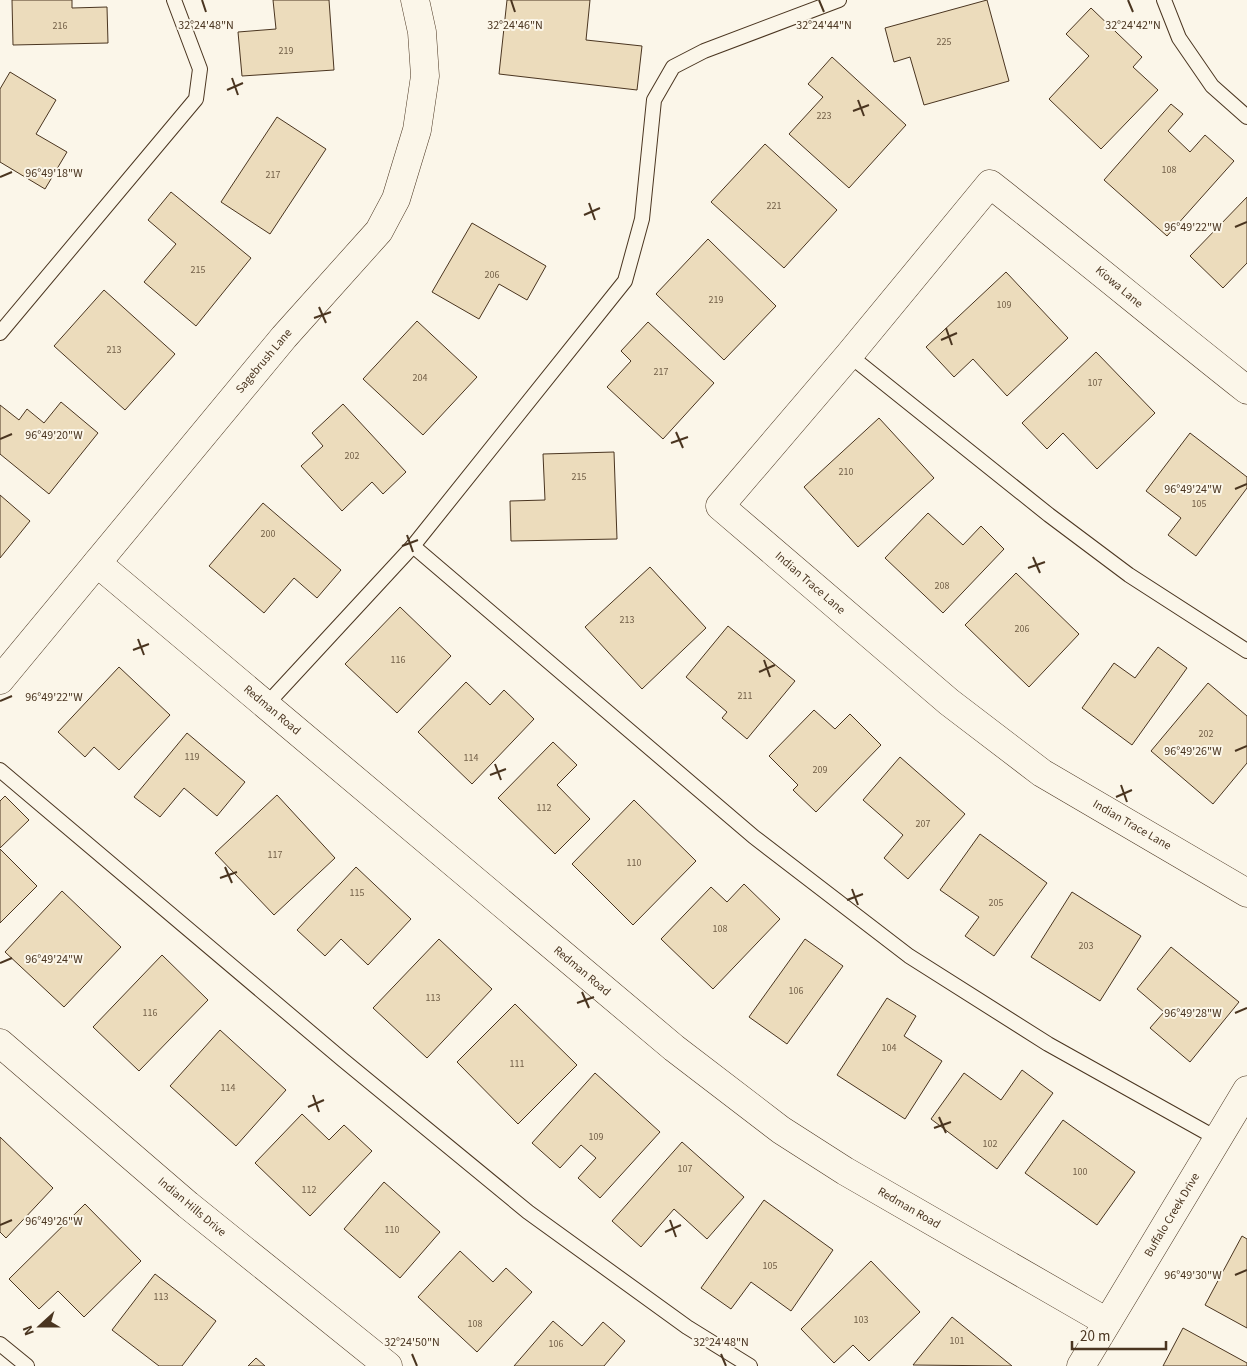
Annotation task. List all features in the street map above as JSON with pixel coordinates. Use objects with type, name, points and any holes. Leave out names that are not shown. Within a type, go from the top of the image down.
[{"type":"street","name":"Sagebrush Lane","points":[[0,680],[284,337],[379,230],[396,200],[417,130],[425,76],[422,32],[415,0]]},
{"type":"street","name":"Indian Trace Lane","points":[[990,184],[849,355],[720,506],[949,702],[1042,773],[1247,893]]},
{"type":"street","name":"Kiowa Lane","points":[[990,184],[1247,390]]},
{"type":"street","name":"Redman Road","points":[[96,563],[674,1048],[780,1130],[845,1171],[1107,1322]]},
{"type":"street","name":"Indian Hills Drive","points":[[0,1043],[188,1205],[388,1366]]},
{"type":"street","name":"Buffalo Creek Drive","points":[[1081,1366],[1247,1090]]},
{"type":"lane","points":[[0,333],[196,99],[200,69],[174,0]]},
{"type":"lane","points":[[266,705],[413,546],[625,281],[642,219],[654,100],[673,67],[704,52],[839,0]]},
{"type":"lane","points":[[1164,0],[1179,38],[1212,86],[1247,117]]},
{"type":"lane","points":[[849,355],[1049,515],[1129,575],[1247,651]]},
{"type":"lane","points":[[413,546],[754,837],[909,956],[1048,1044],[1218,1139]]},
{"type":"lane","points":[[0,770],[343,1060],[528,1212],[686,1327],[750,1366]]},
{"type":"lane","points":[[0,1344],[28,1366]]},
{"type":"building","points":[[12,0],[72,0],[72,8],[107,7],[108,43],[13,45]]},
{"type":"building","points":[[273,0],[329,0],[334,70],[242,76],[238,32],[276,29]]},
{"type":"building","points":[[507,0],[590,0],[586,40],[642,46],[637,90],[499,74]]},
{"type":"building","points":[[987,0],[1009,81],[924,105],[910,57],[894,62],[885,28]]},
{"type":"building","points":[[1091,8],[1142,57],[1133,67],[1158,90],[1101,149],[1049,99],[1089,56],[1066,34]]},
{"type":"building","points":[[832,57],[906,125],[849,188],[789,134],[823,97],[808,84]]},
{"type":"building","points":[[10,72],[56,100],[36,134],[67,152],[45,189],[0,162],[0,89]]},
{"type":"building","points":[[1171,104],[1183,114],[1168,131],[1190,152],[1205,135],[1234,161],[1167,236],[1104,180]]},
{"type":"building","points":[[277,117],[326,149],[270,234],[221,202]]},
{"type":"building","points":[[765,144],[837,210],[784,268],[711,202]]},
{"type":"building","points":[[171,192],[251,258],[196,326],[144,282],[176,244],[148,220]]},
{"type":"building","points":[[1247,197],[1247,263],[1223,288],[1190,256]]},
{"type":"building","points":[[472,223],[546,266],[527,300],[499,284],[479,319],[432,292]]},
{"type":"building","points":[[708,239],[776,306],[724,360],[656,294]]},
{"type":"building","points":[[1006,272],[1068,338],[1007,396],[973,359],[954,377],[926,347]]},
{"type":"building","points":[[104,290],[175,354],[125,410],[54,346]]},
{"type":"building","points":[[417,321],[477,377],[423,435],[363,379]]},
{"type":"building","points":[[648,322],[714,383],[663,439],[607,387],[631,361],[621,351]]},
{"type":"building","points":[[1096,352],[1155,413],[1097,469],[1063,433],[1047,449],[1022,423]]},
{"type":"building","points":[[61,402],[98,433],[49,494],[0,454],[0,405],[19,420],[27,409],[44,423]]},
{"type":"building","points":[[343,404],[406,472],[383,494],[372,482],[342,511],[301,466],[323,446],[312,433]]},
{"type":"building","points":[[879,418],[934,478],[858,547],[804,487]]},
{"type":"building","points":[[1190,433],[1247,477],[1247,488],[1196,556],[1168,535],[1181,518],[1146,491]]},
{"type":"building","points":[[614,452],[617,539],[511,541],[510,501],[545,500],[543,454]]},
{"type":"building","points":[[0,495],[30,521],[0,558]]},
{"type":"building","points":[[263,503],[341,570],[317,598],[294,578],[264,613],[209,566]]},
{"type":"building","points":[[928,513],[963,545],[981,526],[1004,549],[943,613],[885,558]]},
{"type":"building","points":[[650,567],[706,628],[642,689],[585,627]]},
{"type":"building","points":[[1016,573],[1079,634],[1029,687],[965,625]]},
{"type":"building","points":[[400,607],[451,656],[397,713],[345,664]]},
{"type":"building","points":[[728,626],[795,681],[747,739],[722,718],[727,712],[686,677]]},
{"type":"building","points":[[1158,647],[1187,668],[1132,745],[1082,708],[1114,663],[1135,678]]},
{"type":"building","points":[[119,667],[170,715],[119,770],[94,747],[85,757],[58,732]]},
{"type":"building","points":[[466,682],[490,705],[504,690],[534,719],[472,784],[418,732]]},
{"type":"building","points":[[1208,683],[1247,716],[1247,763],[1213,804],[1151,751]]},
{"type":"building","points":[[814,710],[835,729],[850,714],[881,745],[816,812],[793,790],[798,785],[769,756]]},
{"type":"building","points":[[187,733],[245,782],[217,816],[184,788],[160,817],[134,797]]},
{"type":"building","points":[[553,742],[577,765],[557,785],[590,819],[555,854],[498,798]]},
{"type":"building","points":[[900,757],[965,814],[908,879],[884,858],[903,835],[863,800]]},
{"type":"building","points":[[277,795],[335,858],[274,915],[215,853]]},
{"type":"building","points":[[5,796],[29,820],[0,848],[0,801]]},
{"type":"building","points":[[634,800],[696,861],[633,925],[572,864]]},
{"type":"building","points":[[980,834],[1047,883],[994,956],[965,936],[979,917],[940,890]]},
{"type":"building","points":[[0,849],[37,886],[0,923]]},
{"type":"building","points":[[356,867],[411,919],[368,965],[341,939],[325,956],[297,930]]},
{"type":"building","points":[[744,884],[780,919],[713,989],[661,939],[711,887],[727,902]]},
{"type":"building","points":[[62,891],[121,947],[64,1007],[5,952]]},
{"type":"building","points":[[1072,892],[1141,936],[1100,1001],[1031,957]]},
{"type":"building","points":[[439,939],[492,989],[427,1058],[373,1008]]},
{"type":"building","points":[[805,939],[843,966],[787,1044],[749,1017]]},
{"type":"building","points":[[1171,947],[1239,1002],[1190,1062],[1150,1028],[1164,1012],[1137,989]]},
{"type":"building","points":[[162,955],[208,1000],[139,1071],[93,1027]]},
{"type":"building","points":[[887,998],[916,1016],[904,1036],[942,1061],[905,1119],[837,1075]]},
{"type":"building","points":[[515,1004],[577,1065],[518,1124],[457,1062]]},
{"type":"building","points":[[220,1030],[286,1090],[236,1146],[170,1086]]},
{"type":"building","points":[[1022,1070],[1053,1093],[997,1169],[931,1119],[964,1073],[1001,1100]]},
{"type":"building","points":[[595,1073],[660,1132],[600,1198],[578,1178],[596,1158],[581,1145],[560,1168],[532,1143]]},
{"type":"building","points":[[302,1114],[329,1140],[344,1125],[372,1151],[310,1216],[255,1163]]},
{"type":"building","points":[[1063,1120],[1135,1172],[1097,1225],[1025,1173]]},
{"type":"building","points":[[0,1137],[53,1188],[6,1238],[0,1232]]},
{"type":"building","points":[[682,1142],[744,1197],[707,1239],[674,1209],[641,1247],[612,1221]]},
{"type":"building","points":[[384,1182],[440,1232],[400,1278],[344,1229]]},
{"type":"building","points":[[764,1200],[833,1250],[791,1311],[751,1282],[731,1309],[701,1288]]},
{"type":"building","points":[[85,1204],[141,1261],[84,1317],[58,1291],[39,1309],[9,1279]]},
{"type":"building","points":[[1242,1236],[1247,1239],[1247,1328],[1205,1305]]},
{"type":"building","points":[[460,1251],[493,1282],[506,1268],[532,1292],[477,1352],[418,1297]]},
{"type":"building","points":[[871,1261],[920,1312],[869,1361],[853,1345],[834,1363],[801,1329]]},
{"type":"building","points":[[155,1274],[216,1321],[182,1366],[159,1366],[112,1330]]},
{"type":"building","points":[[952,1317],[1012,1366],[913,1365]]},
{"type":"building","points":[[553,1321],[582,1346],[603,1322],[625,1341],[604,1366],[514,1366]]},
{"type":"building","points":[[1183,1328],[1247,1363],[1247,1366],[1163,1366]]},
{"type":"building","points":[[256,1358],[265,1366],[248,1366]]}]
